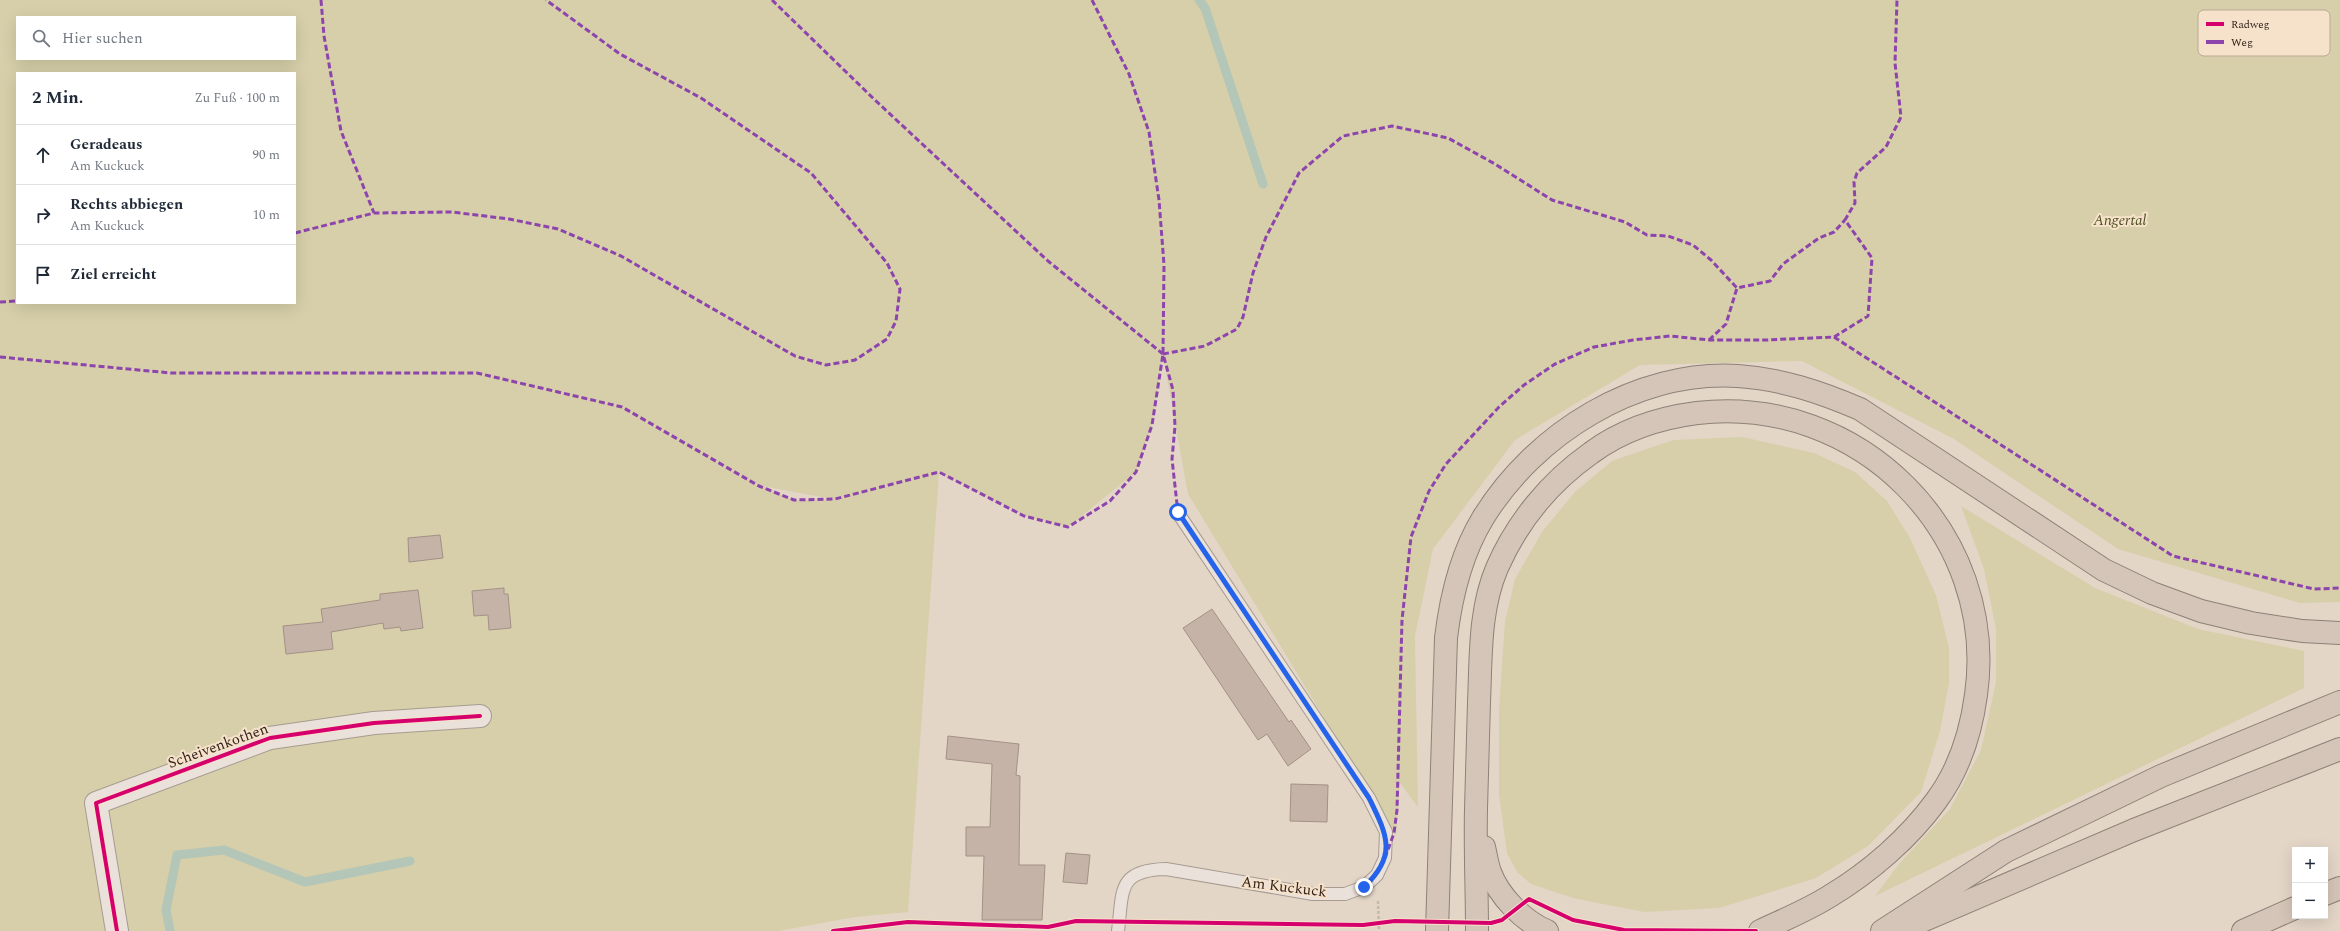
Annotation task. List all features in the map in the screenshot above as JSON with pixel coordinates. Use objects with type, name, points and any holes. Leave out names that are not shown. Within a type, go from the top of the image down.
[{"type":"highway","points":[[1437,931],[1446,638],[1450,605],[1459,573],[1470,544],[1483,518],[1515,475],[1551,440],[1625,396],[1659,385],[1694,378],[1737,376],[1769,379],[1827,395],[1860,409],[2104,570],[2152,592],[2201,611],[2251,623],[2302,631],[2340,633]]},
{"type":"highway","points":[[1477,931],[1476,811],[1481,643],[1486,604],[1496,570],[1508,546],[1539,500],[1559,477],[1603,444],[1630,430],[1683,415],[1728,412],[1768,415],[1812,427],[1833,435],[1862,450],[1910,490],[1932,516],[1950,546],[1966,580],[1978,636],[1979,676],[1975,704],[1965,745],[1953,773],[1937,800],[1913,828],[1886,855],[1829,897],[1760,931]]},
{"type":"highway","points":[[1882,931],[2006,851],[2161,776],[2340,702]]},
{"type":"highway","points":[[1898,931],[2134,830],[2340,750]]},
{"type":"highway","points":[[1476,811],[1490,872],[1499,888],[1524,918],[1547,931]]},
{"type":"highway","points":[[2328,893],[2340,888]]},
{"type":"highway","points":[[2243,931],[2292,909]]},
{"type":"street","name":"Scheivenkothen","points":[[117,931],[96,803],[270,738],[374,723],[480,716]]},
{"type":"lane","name":"Am Kuckuck","points":[[1118,931],[1122,892],[1131,876],[1147,869],[1166,869],[1313,894],[1345,894],[1364,887],[1377,875],[1385,858],[1386,832],[1369,798],[1178,512]]},
{"type":"green space","name":"Angertal","points":[[0,0],[2340,0],[2340,602],[2300,603],[2118,549],[1954,439],[1802,361],[1640,365],[1515,440],[1433,549],[1415,636],[1418,807],[1400,783],[1396,836],[1188,494],[1163,356],[1152,425],[1136,472],[1068,527],[1024,516],[939,473],[908,912],[855,917],[779,931],[0,931]],"holes":[[[762,486],[833,499],[794,500]]]},
{"type":"green space","points":[[1742,437],[1814,453],[1855,472],[1887,501],[1910,538],[1936,595],[1949,648],[1949,683],[1940,731],[1921,792],[1868,846],[1816,878],[1719,908],[1644,912],[1573,898],[1531,884],[1517,872],[1507,853],[1499,794],[1499,709],[1505,622],[1515,579],[1542,532],[1575,492],[1612,461],[1673,440]]},
{"type":"green space","points":[[1961,506],[2095,588],[2198,629],[2304,651],[2304,688],[1875,896],[1899,864],[1950,809],[1981,750],[1996,682],[1996,629],[1984,569]]},
{"type":"building","points":[[440,535],[443,558],[409,562],[408,538]]},
{"type":"building","points":[[504,588],[504,594],[508,594],[511,628],[489,630],[488,615],[474,616],[472,591]]},
{"type":"building","points":[[418,590],[423,628],[401,631],[400,627],[384,629],[383,623],[331,632],[333,649],[286,654],[283,626],[323,622],[321,609],[380,600],[380,594]]},
{"type":"building","points":[[1212,609],[1289,722],[1291,720],[1311,749],[1288,766],[1267,734],[1258,740],[1183,628]]},
{"type":"building","points":[[948,736],[1019,744],[1016,775],[1020,776],[1019,865],[1045,865],[1042,920],[982,920],[984,856],[966,856],[966,827],[990,827],[992,764],[946,759]]},
{"type":"building","points":[[1291,784],[1328,785],[1327,822],[1290,821]]},
{"type":"building","points":[[1066,853],[1090,855],[1087,884],[1063,882]]},
{"type":"waterway","points":[[1199,0],[1205,8],[1263,184]]},
{"type":"waterway","points":[[170,931],[166,910],[177,855],[224,850],[305,882],[410,861]]},
{"type":"marked path","points":[[321,0],[324,36],[341,131],[374,213]]},
{"type":"marked path","points":[[296,233],[374,213],[452,212],[509,219],[558,229],[621,256],[795,356],[826,365],[855,360],[887,339],[896,321],[900,289],[887,263],[811,173],[701,98],[620,54],[546,0]]},
{"type":"marked path","points":[[772,0],[876,101],[1048,261],[1163,354],[1173,390],[1175,426],[1172,459],[1178,513]]},
{"type":"marked path","points":[[0,357],[171,373],[477,373],[622,407],[759,486],[794,500],[835,499],[939,472],[1024,516],[1068,527],[1110,501],[1136,472],[1152,425],[1163,354],[1164,265],[1159,200],[1149,132],[1129,74],[1092,0]]},
{"type":"marked path","points":[[1385,858],[1394,833],[1397,810],[1402,620],[1411,537],[1429,491],[1446,464],[1499,407],[1524,385],[1555,364],[1594,347],[1633,340],[1670,336],[1709,340],[1766,340],[1834,337],[1868,316],[1872,258],[1845,220],[1855,203],[1854,182],[1857,173],[1886,147],[1901,117],[1895,63],[1897,0]]},
{"type":"marked path","points":[[1163,354],[1205,346],[1237,329],[1243,317],[1253,273],[1266,237],[1299,173],[1343,136],[1392,126],[1448,138],[1495,164],[1552,200],[1625,222],[1647,235],[1668,236],[1693,245],[1711,260],[1737,288],[1770,281],[1783,264],[1819,238],[1834,232],[1845,220]]},
{"type":"marked path","points":[[1709,340],[1726,324],[1737,288]]},
{"type":"marked path","points":[[0,302],[16,301]]},
{"type":"marked path","points":[[1834,337],[2173,556],[2314,589],[2340,588]]},
{"type":"cycle path","points":[[117,931],[96,803],[270,738],[374,723],[480,716]]},
{"type":"cycle path","points":[[833,931],[908,922],[1048,927],[1076,921],[1363,925],[1395,921],[1491,923],[1502,920],[1529,899],[1573,920],[1624,930],[1756,931]]},
{"type":"route","points":[[1178,512],[1369,798],[1386,832],[1385,858],[1377,875],[1364,887]]}]
